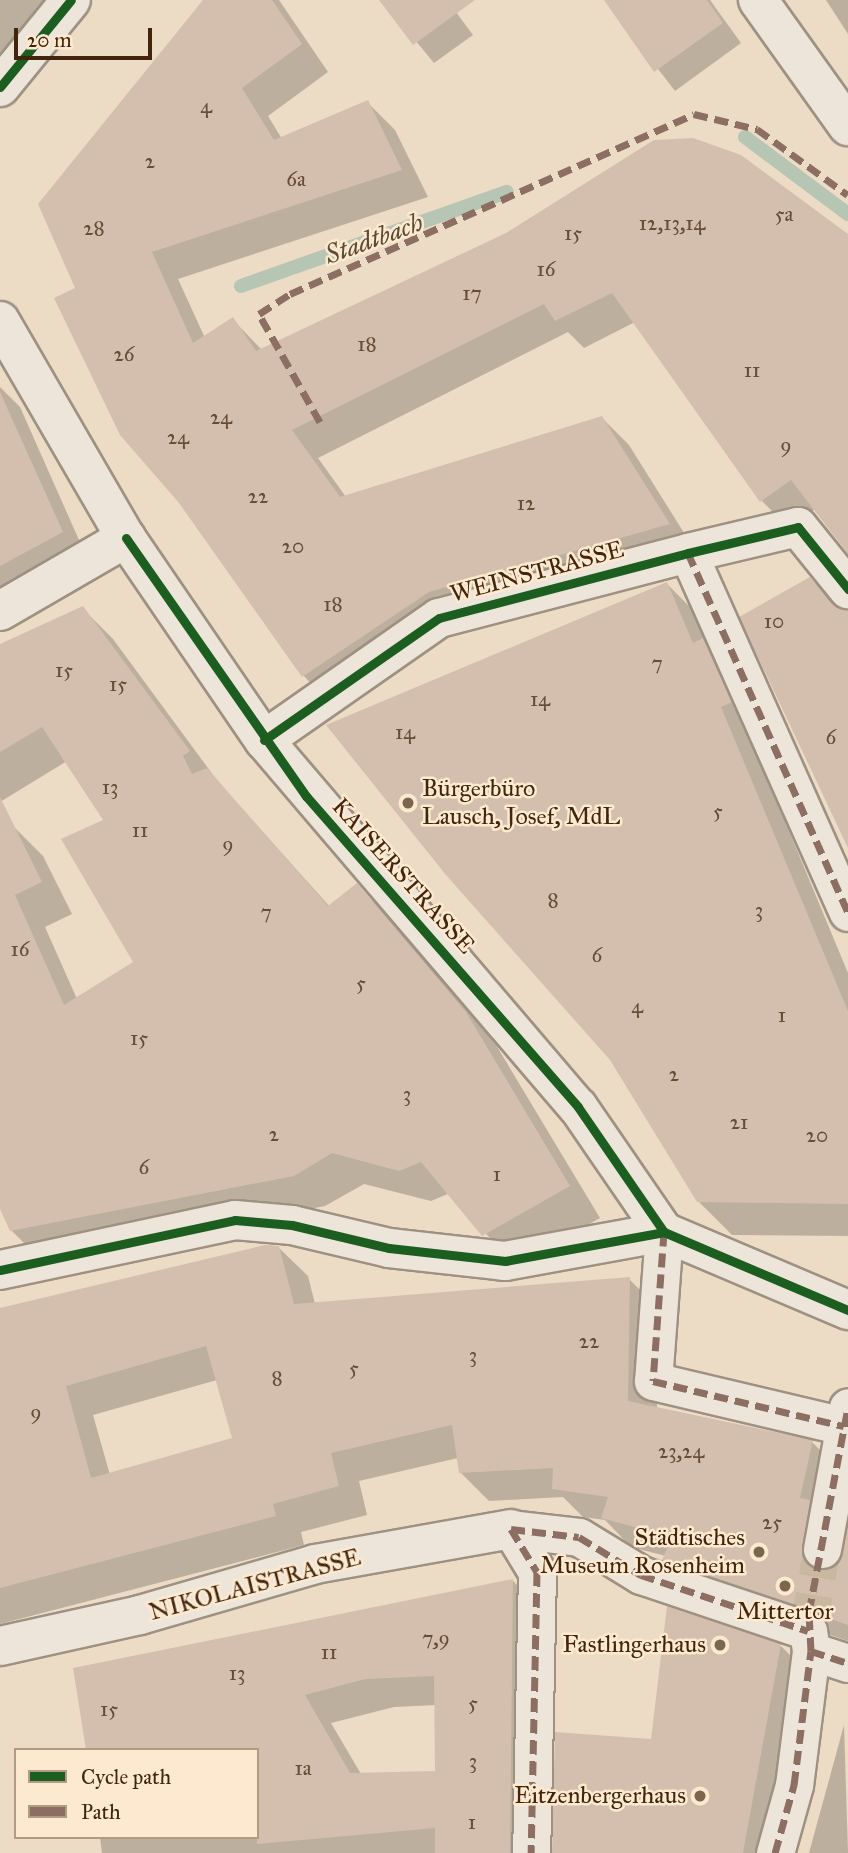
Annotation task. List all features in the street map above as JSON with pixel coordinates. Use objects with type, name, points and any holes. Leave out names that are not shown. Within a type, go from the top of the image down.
[{"type":"street","points":[[0,87],[71,0]]},
{"type":"street","points":[[758,0],[848,126]]},
{"type":"street","name":"KAISERSTRASSE","points":[[0,321],[126,538],[264,740],[578,1107],[664,1231]]},
{"type":"street","name":"WEINSTRASSE","points":[[264,740],[439,618],[688,553],[798,527],[848,589]]},
{"type":"street","points":[[0,611],[126,538]]},
{"type":"street","points":[[688,553],[848,912]]},
{"type":"street","points":[[0,1270],[235,1220],[292,1225],[389,1248],[505,1261],[664,1231],[848,1310]]},
{"type":"street","points":[[664,1231],[653,1381],[846,1416],[822,1549]]},
{"type":"street","points":[[511,1529],[579,1537],[641,1576],[808,1631],[811,1651],[794,1785],[775,1853]]},
{"type":"street","points":[[511,1529],[537,1572],[531,1853]]},
{"type":"street","name":"NIKOLAISTRASSE","points":[[0,1646],[140,1615],[315,1564],[511,1529]]},
{"type":"street","points":[[811,1651],[848,1662]]},
{"type":"building","points":[[203,0],[272,0],[302,44],[242,88],[274,140],[368,100],[402,170],[152,252],[193,343],[233,317],[256,351],[506,233],[654,140],[693,138],[741,155],[848,234],[848,554],[791,480],[760,502],[612,293],[555,321],[544,304],[292,430],[340,497],[602,416],[670,524],[429,592],[302,677],[179,503],[120,435],[54,298],[75,288],[38,204]]},
{"type":"building","points":[[379,0],[475,0],[413,45]]},
{"type":"building","points":[[604,0],[707,0],[723,23],[654,72]]},
{"type":"building","points":[[0,392],[63,532],[0,566]]},
{"type":"building","points":[[810,577],[831,603],[848,610],[848,848],[739,617]]},
{"type":"building","points":[[667,582],[693,643],[703,638],[732,702],[721,707],[848,1011],[848,1204],[697,1202],[610,1060],[446,875],[326,725]]},
{"type":"building","points":[[83,606],[190,751],[183,756],[192,774],[207,768],[328,906],[357,883],[466,1012],[570,1186],[482,1236],[421,1162],[399,1171],[332,1153],[294,1176],[10,1231],[0,1209],[0,797],[42,882],[15,895],[64,1005],[133,962],[61,839],[103,820],[42,727],[0,752],[0,644]]},
{"type":"building","points":[[265,1245],[279,1246],[294,1304],[630,1277],[628,1401],[813,1440],[800,1498],[810,1500],[802,1555],[818,1569],[837,1563],[848,1524],[848,1625],[662,1560],[672,1537],[601,1518],[608,1497],[552,1489],[553,1468],[459,1473],[452,1425],[331,1453],[339,1486],[273,1504],[276,1516],[0,1588],[0,1308]],"holes":[[[206,1346],[232,1438],[91,1478],[66,1386]]]},
{"type":"building","points":[[513,1579],[510,1853],[435,1853],[435,1828],[257,1844],[259,1748],[86,1748],[73,1668]],"holes":[[[434,1676],[435,1771],[350,1773],[305,1695],[365,1679]]]},
{"type":"building","points":[[667,1606],[781,1644],[743,1853],[552,1853],[555,1732],[651,1739]]},
{"type":"waterway","name":"Stadtbach","points":[[745,137],[848,214]]},
{"type":"waterway","name":"Stadtbach","points":[[241,286],[507,192]]},
{"type":"tunnel","points":[[808,1631],[822,1549]]},
{"type":"marked path","points":[[320,422],[259,314],[290,294],[694,114],[757,129],[848,195]]},
{"type":"marked path","points":[[688,553],[848,912]]},
{"type":"marked path","points":[[664,1232],[653,1381],[844,1426]]},
{"type":"marked path","points":[[775,1853],[794,1785],[811,1651],[809,1612],[848,1407]]},
{"type":"marked path","points":[[511,1529],[537,1572],[531,1853]]},
{"type":"marked path","points":[[511,1529],[579,1537],[641,1575],[808,1631]]},
{"type":"marked path","points":[[811,1651],[848,1663]]},
{"type":"cycle path","points":[[0,87],[71,0]]},
{"type":"cycle path","points":[[264,740],[439,618],[688,553],[798,527],[848,589]]},
{"type":"cycle path","points":[[126,538],[306,796],[578,1107],[664,1232]]},
{"type":"cycle path","points":[[0,1270],[235,1220],[292,1225],[389,1248],[505,1261],[664,1232]]},
{"type":"cycle path","points":[[664,1232],[848,1310]]},
{"type":"place","name":"Bürgerbüro Lausch, Josef, MdL","points":[[408,803]]},
{"type":"place","name":"Städtisches Museum Rosenheim","points":[[759,1552]]},
{"type":"place","name":"Mittertor","points":[[785,1586]]},
{"type":"place","name":"Fastlingerhaus","points":[[720,1645]]},
{"type":"place","name":"Eitzenbergerhaus","points":[[700,1796]]}]
